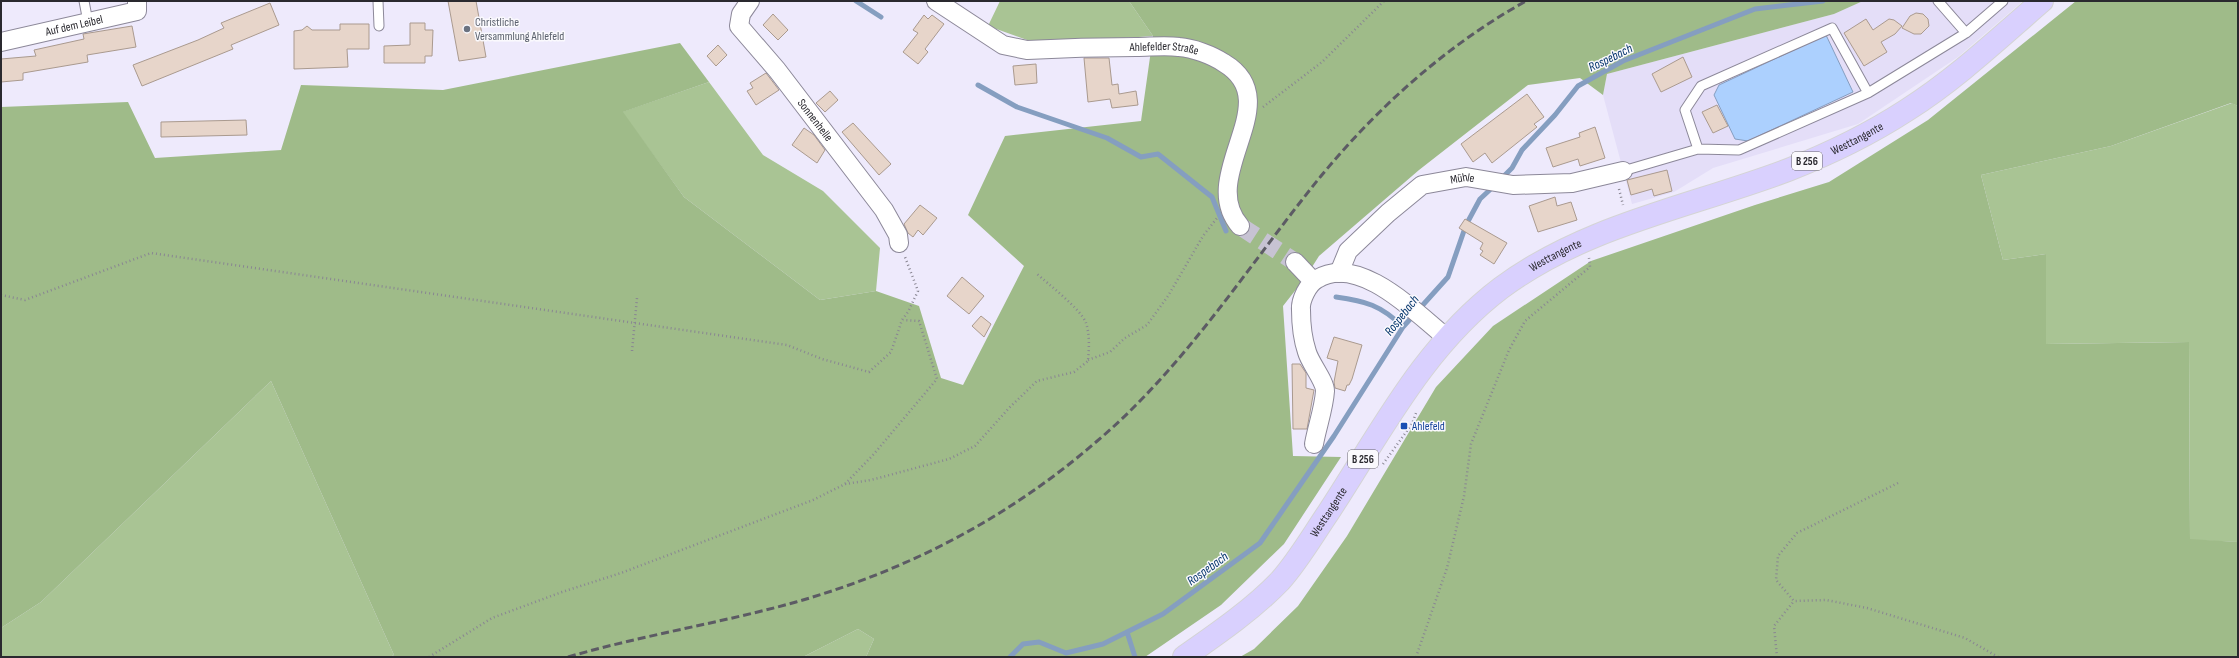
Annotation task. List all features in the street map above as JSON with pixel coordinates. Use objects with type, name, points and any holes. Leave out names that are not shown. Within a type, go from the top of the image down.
[{"type":"main road","name":"Westtangente","points":[[1184,657],[1225,628],[1280,581],[1309,542],[1405,390],[1447,338],[1500,288],[1543,260],[1571,246],[1628,222],[1789,169],[1863,136],[1908,109],[1968,65],[2042,1]]},
{"type":"street","name":"Auf dem Leibel","points":[[1,42],[137,11],[137,1]]},
{"type":"street","name":"Sonnenhelle","points":[[750,1],[741,14],[739,26],[777,70],[884,210],[898,235],[899,243]]},
{"type":"street","name":"Ahlefelder Straße","points":[[936,1],[1002,46],[1027,50],[1180,47],[1216,57],[1234,69],[1247,87],[1248,114],[1226,187],[1228,204],[1232,216],[1240,226]]},
{"type":"street","name":"Mühle","points":[[1339,273],[1348,251],[1388,213],[1422,185],[1466,177],[1489,179],[1513,184],[1572,183],[1618,172]]},
{"type":"street","points":[[1295,262],[1313,281]]},
{"type":"street","points":[[1314,444],[1325,389],[1307,352],[1300,309],[1304,295],[1313,281],[1321,276],[1339,273],[1366,278],[1399,298],[1447,338]]},
{"type":"lane","points":[[84,1],[88,22]]},
{"type":"lane","points":[[378,1],[379,26]]},
{"type":"lane","points":[[1938,1],[1966,33]]},
{"type":"lane","points":[[1618,172],[1698,149],[1739,150],[1868,93],[1966,33],[2003,1]]},
{"type":"lane","points":[[1698,149],[1685,110],[1701,86],[1832,28],[1868,93]]},
{"type":"path","points":[[1248,114],[1267,106],[1322,62],[1384,1]]},
{"type":"path","points":[[1618,172],[1625,210]]},
{"type":"path","points":[[844,484],[871,480],[949,459],[975,446],[1009,408],[1037,381],[1074,372],[1088,361],[1110,352],[1124,338],[1147,325],[1168,296],[1203,236],[1228,204]]},
{"type":"path","points":[[1,295],[25,300],[151,253],[787,345],[822,359],[869,372],[891,352],[902,320],[908,312],[918,291],[899,243]]},
{"type":"path","points":[[1416,657],[1447,568],[1464,496],[1471,444],[1509,350],[1525,320],[1590,267],[1589,254]]},
{"type":"path","points":[[1036,273],[1066,300],[1086,322],[1089,341],[1088,361]]},
{"type":"path","points":[[632,351],[637,298]]},
{"type":"path","points":[[429,657],[492,618],[562,592],[628,570],[813,500],[844,484],[873,455],[937,379],[919,321],[902,320]]},
{"type":"path","points":[[1794,601],[1776,580],[1778,556],[1798,533],[1898,483]]},
{"type":"path","points":[[1777,657],[1774,626],[1794,601],[1826,600],[1867,608],[1965,638],[1998,657]]},
{"type":"shaded area","points":[[1863,1],[2023,1],[1958,57],[1858,124],[1713,168],[1674,192],[1632,204],[1603,95],[1607,74],[1834,14]]},
{"type":"green space","points":[[1000,1],[1129,1],[1153,36],[1038,44],[988,26]]},
{"type":"green space","points":[[1129,1],[1863,1],[1834,14],[1607,74],[1603,95],[1580,78],[1528,85],[1419,170],[1319,256],[1305,278],[1283,306],[1293,456],[1341,457],[1284,544],[1221,605],[1145,657],[866,657],[874,639],[858,629],[803,657],[390,657],[394,655],[271,381],[41,602],[1,628],[1,107],[128,102],[155,158],[281,150],[301,85],[443,90],[680,43],[709,82],[623,112],[684,197],[820,300],[876,291],[919,306],[941,378],[963,385],[1024,266],[968,215],[1005,136],[1141,121],[1153,36]]},
{"type":"green space","points":[[2076,1],[2238,1],[2238,106],[2231,103],[2111,146],[1981,175],[2003,260],[2046,254],[2046,344],[2189,342],[2190,539],[2238,542],[2238,657],[1240,657],[1254,649],[1298,606],[1347,536],[1436,387],[1493,326],[1591,261],[1755,205],[1829,182],[1928,120]]},
{"type":"green space","points":[[709,82],[763,155],[823,191],[880,248],[876,291],[820,300],[684,197],[622,112]]},
{"type":"green space","points":[[2232,103],[2238,106],[2238,542],[2190,540],[2189,342],[2045,344],[2046,254],[2003,260],[1981,175],[2111,146]]},
{"type":"green space","points":[[271,381],[394,655],[390,657],[1,657],[1,628],[41,602]]},
{"type":"green space","points":[[858,629],[874,639],[866,657],[803,657]]},
{"type":"water","points":[[1826,35],[1853,92],[1748,141],[1735,139],[1714,95],[1719,85]]},
{"type":"building","name":"Christliche Versammlung Ahlefeld","points":[[448,1],[476,1],[486,57],[459,61]]},
{"type":"building","points":[[270,3],[279,25],[231,45],[233,49],[142,86],[133,65],[198,40],[224,28],[221,23]]},
{"type":"building","points":[[1916,13],[1923,14],[1928,19],[1929,26],[1921,34],[1914,34],[1902,28],[1910,16]]},
{"type":"building","points":[[773,14],[788,30],[778,40],[763,25]]},
{"type":"building","points":[[924,15],[928,19],[932,15],[944,24],[925,49],[928,52],[918,64],[903,52],[918,33],[913,30]]},
{"type":"building","points":[[1866,19],[1873,30],[1889,19],[1894,20],[1902,26],[1895,34],[1881,42],[1887,52],[1864,66],[1844,33]]},
{"type":"building","points":[[410,23],[425,23],[425,30],[433,30],[432,56],[425,56],[425,63],[384,63],[384,46],[410,45]]},
{"type":"building","points":[[340,24],[369,24],[369,49],[347,49],[348,67],[294,69],[294,31],[302,30],[307,26],[312,30],[340,30]]},
{"type":"building","points":[[132,26],[136,47],[87,55],[88,62],[23,73],[23,80],[1,82],[1,59],[36,56],[34,50],[84,39],[83,34]]},
{"type":"building","points":[[718,45],[727,55],[716,66],[707,56]]},
{"type":"building","points":[[1683,57],[1692,77],[1661,92],[1652,74]]},
{"type":"building","points":[[1084,58],[1109,58],[1112,85],[1118,84],[1119,94],[1136,91],[1138,105],[1112,108],[1110,99],[1088,102]]},
{"type":"building","points":[[1036,64],[1037,83],[1015,85],[1013,66]]},
{"type":"building","points":[[766,73],[779,90],[756,105],[747,91],[753,88],[750,83]]},
{"type":"building","points":[[830,91],[838,100],[825,112],[816,103]]},
{"type":"building","points":[[1527,94],[1544,117],[1534,124],[1537,127],[1492,163],[1485,153],[1473,162],[1461,144]]},
{"type":"building","points":[[1717,105],[1728,126],[1713,133],[1702,112]]},
{"type":"building","points":[[246,120],[247,135],[161,137],[161,122]]},
{"type":"building","points":[[853,123],[891,164],[879,175],[842,132]]},
{"type":"building","points":[[1595,127],[1605,158],[1580,166],[1578,159],[1553,167],[1546,148],[1580,137],[1579,133]]},
{"type":"building","points":[[804,128],[814,135],[825,150],[817,163],[792,145]]},
{"type":"building","points":[[1667,170],[1672,191],[1654,196],[1652,189],[1631,195],[1627,180]]},
{"type":"building","points":[[1555,197],[1557,206],[1571,202],[1577,220],[1538,232],[1529,206]]},
{"type":"building","points":[[920,205],[937,218],[923,235],[918,230],[913,237],[908,233],[904,224]]},
{"type":"building","points":[[1465,219],[1507,243],[1494,264],[1480,255],[1483,251],[1480,249],[1483,243],[1459,228]]},
{"type":"building","points":[[962,277],[984,296],[969,314],[947,296]]},
{"type":"building","points":[[981,316],[991,324],[984,337],[972,326]]},
{"type":"building","points":[[1334,337],[1362,345],[1352,379],[1349,385],[1347,385],[1345,391],[1335,388],[1334,382],[1338,361],[1327,358]]},
{"type":"building","points":[[1292,364],[1300,364],[1306,373],[1306,388],[1314,390],[1307,429],[1293,429]]},
{"type":"waterway","points":[[856,1],[881,17]]},
{"type":"waterway","name":"Rospebach","points":[[1501,179],[1512,168],[1522,150],[1555,115],[1578,86],[1623,61],[1755,9],[1823,1]]},
{"type":"waterway","points":[[978,85],[1017,107],[1107,138],[1141,157],[1158,154],[1212,197],[1226,231]]},
{"type":"waterway","name":"Rospebach","points":[[1010,657],[1023,644],[1039,642],[1066,653],[1103,644],[1163,614],[1260,543],[1334,436],[1403,327],[1448,277],[1466,225],[1480,199],[1494,186]]},
{"type":"waterway","points":[[1336,297],[1356,300],[1372,305],[1380,309],[1403,327]]},
{"type":"waterway","points":[[1127,632],[1135,657]]},
{"type":"tunnel","points":[[1240,226],[1295,262]]},
{"type":"railway","points":[[568,657],[625,642],[796,602],[837,589],[878,574],[917,557],[992,518],[1028,495],[1096,442],[1128,413],[1158,381],[1187,349],[1321,176],[1366,125],[1391,101],[1442,57],[1497,18],[1526,1]]},
{"type":"place","name":"Christliche Versammlung Ahlefeld","points":[[467,29]]},
{"type":"place","name":"Ahlefeld","points":[[1404,426]]}]
